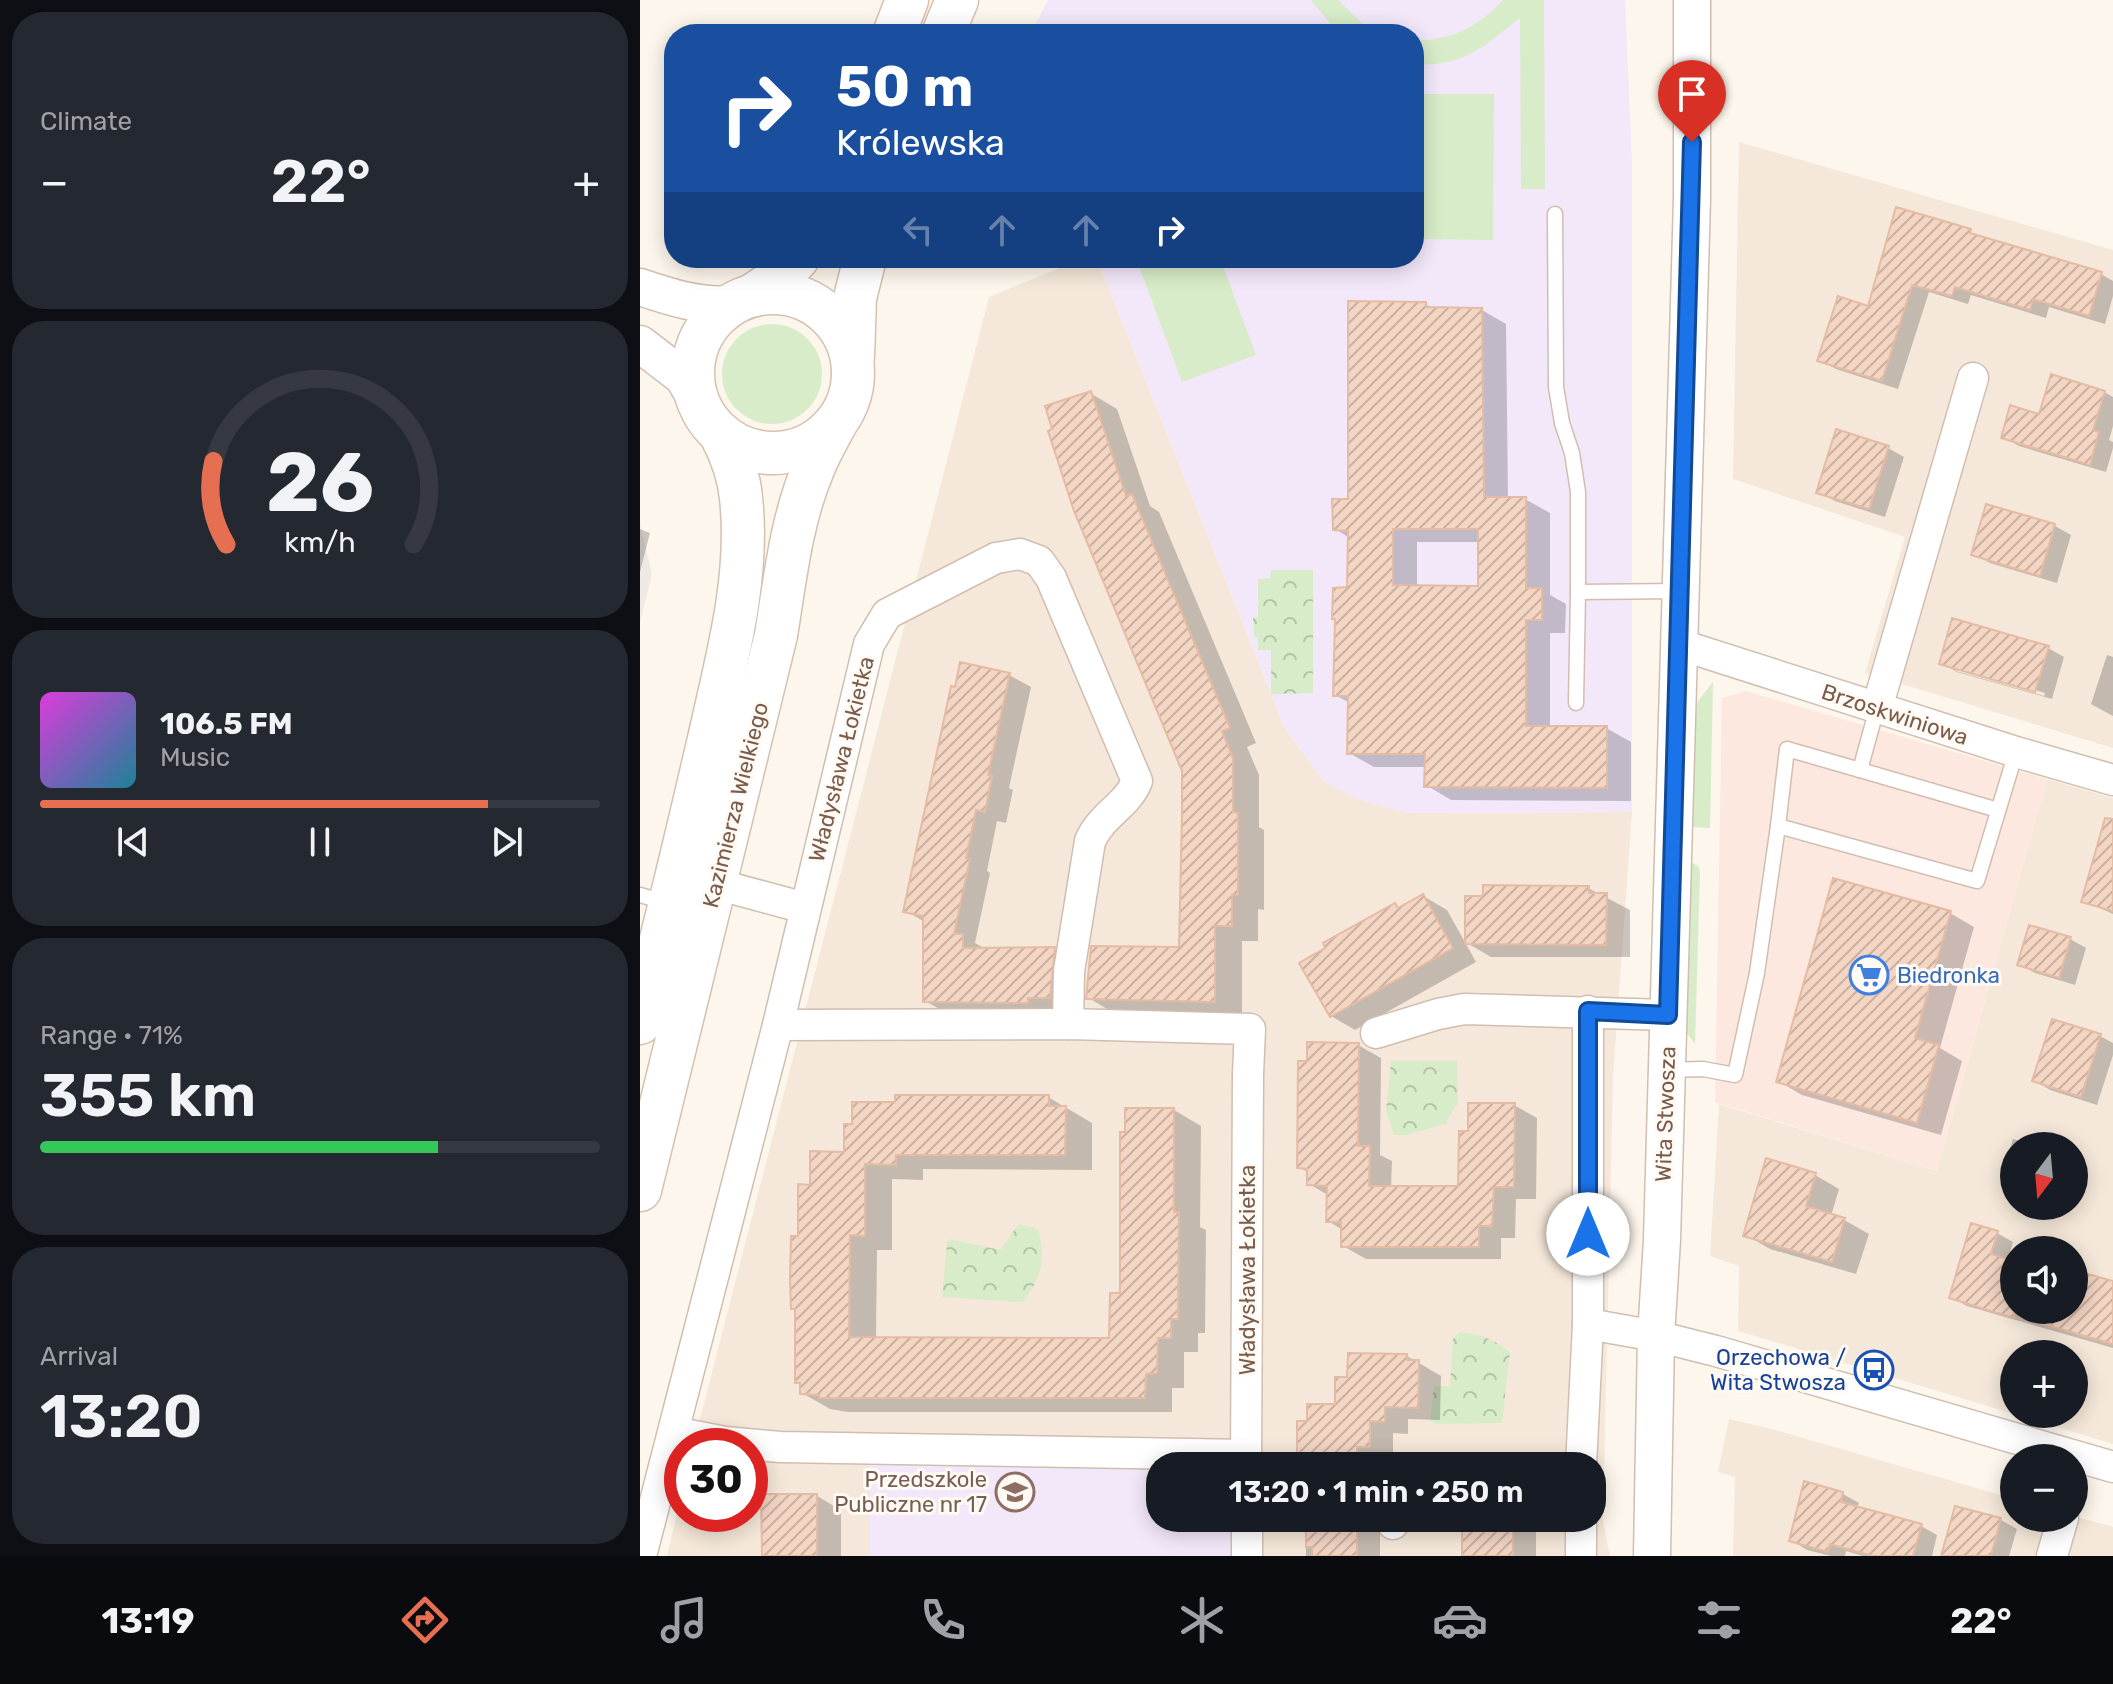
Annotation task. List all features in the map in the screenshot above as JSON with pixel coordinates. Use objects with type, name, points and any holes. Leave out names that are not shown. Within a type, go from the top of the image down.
[{"type":"main road","points":[[898,24],[907,0]]},
{"type":"main road","points":[[947,24],[957,0]]},
{"type":"main road","points":[[789,268],[780,277],[715,318],[701,336],[694,358],[693,380],[697,401],[707,420],[721,435],[740,446],[760,452],[781,453],[802,448],[820,438],[836,423],[853,385],[855,298],[862,268]]},
{"type":"main road","points":[[742,299],[776,292],[818,306],[835,321],[847,341],[853,362]]},
{"type":"main road","name":"Kazimierza Wielkiego","points":[[640,1190],[776,635],[802,500],[813,468],[836,423]]},
{"type":"main road","name":"Kazimierza Wielkiego","points":[[640,1023],[656,899],[723,673],[740,572],[742,520],[738,475],[721,435]]},
{"type":"street","name":"Wita Stwosza","points":[[1652,1556],[1656,1336],[1667,1070],[1692,199],[1692,0]]},
{"type":"street","points":[[640,287],[713,306],[742,299]]},
{"type":"street","points":[[640,344],[683,377],[697,401]]},
{"type":"street","points":[[1877,708],[1973,378]]},
{"type":"street","name":"Władysława Łokietka","points":[[675,1428],[778,1025],[869,644],[887,614],[996,558],[1020,554],[1039,561],[1051,578],[1137,781],[1132,794],[1096,827],[1090,841],[1069,971],[1068,1024]]},
{"type":"street","name":"Brzoskwiniowa","points":[[1678,644],[2113,780]]},
{"type":"street","points":[[716,884],[805,908]]},
{"type":"street","points":[[1376,1033],[1464,1009],[1668,1015]]},
{"type":"street","points":[[1582,1452],[1588,1324],[1588,1011]]},
{"type":"street","name":"Władysława Łokietka","points":[[778,1025],[1068,1024],[1250,1029],[1246,1452]]},
{"type":"street","points":[[1588,1324],[1716,1351],[2000,1444]]},
{"type":"street","name":"Władysława Łokietka","points":[[768,1446],[1146,1457]]},
{"type":"street","points":[[2088,1469],[2113,1467]]},
{"type":"street","name":"Władysława Łokietka","points":[[641,1556],[664,1470]]},
{"type":"street","points":[[1247,1532],[1247,1556]]},
{"type":"street","points":[[1581,1532],[1581,1556]]},
{"type":"street","points":[[2052,1556],[2059,1532]]},
{"type":"lane","points":[[1555,214],[1556,387],[1578,492],[1576,703]]},
{"type":"lane","points":[[1578,592],[1679,591]]},
{"type":"lane","points":[[1860,770],[1877,708]]},
{"type":"lane","points":[[1667,1070],[1703,1069],[1735,1075],[1757,973],[1787,749],[1998,810]]},
{"type":"lane","points":[[1778,826],[1977,881],[2016,752]]},
{"type":"shaded area","points":[[1048,0],[1625,0],[1632,163],[1632,812],[1406,813],[1358,799],[1324,781],[1285,728],[1101,268],[1424,268],[1424,24],[1035,24]]},
{"type":"shaded area","points":[[1739,142],[2113,250],[2113,748],[1865,673],[1905,537],[1733,479]]},
{"type":"shaded area","points":[[1060,268],[1101,268],[1285,728],[1324,781],[1407,813],[1632,812],[1613,1077],[1605,1452],[1146,1452],[1146,1532],[1605,1532],[1610,1556],[667,1556],[673,1532],[768,1532],[768,1428],[698,1428],[989,297]]},
{"type":"shaded area","points":[[640,524],[652,574],[640,622]]},
{"type":"shaded area","points":[[1746,691],[2047,779],[1937,1171],[1715,1102],[1722,698]]},
{"type":"shaded area","points":[[2047,779],[2113,798],[2113,1444],[2061,1428],[2088,1428],[2088,1340],[2000,1340],[2000,1410],[1738,1331],[1739,1266],[1710,1256],[1719,1104],[1937,1171]]},
{"type":"shaded area","points":[[1729,1419],[2000,1495],[2000,1532],[2088,1532],[2088,1520],[2113,1527],[2113,1556],[1733,1556],[1735,1477],[1718,1472]]},
{"type":"shaded area","name":"Przedszkole Publiczne nr 17","points":[[870,1463],[1146,1466],[1146,1532],[1234,1532],[1233,1556],[870,1556]]},
{"type":"green space","points":[[1311,0],[1338,0],[1363,24],[1331,24]]},
{"type":"green space","points":[[1503,0],[1544,0],[1545,189],[1521,189],[1520,18],[1473,53],[1446,62],[1424,64],[1424,40],[1463,30]]},
{"type":"green space","points":[[1424,94],[1494,94],[1493,240],[1424,239]]},
{"type":"green space","points":[[1140,268],[1224,268],[1256,355],[1182,382]]},
{"type":"green space","points":[[772,324],[791,328],[807,339],[818,355],[822,374],[818,393],[807,409],[791,420],[772,424],[753,420],[737,409],[726,393],[722,374],[726,355],[737,339],[753,328]]},
{"type":"green space","points":[[1271,570],[1313,570],[1313,693],[1271,694],[1271,650],[1258,650],[1253,618],[1258,617],[1258,579],[1270,578]]},
{"type":"green space","points":[[1713,682],[1710,828],[1691,827],[1695,711],[1698,701]]},
{"type":"green space","points":[[1689,861],[1700,871],[1695,1044],[1684,1029]]},
{"type":"green space","points":[[1391,1061],[1457,1061],[1458,1103],[1445,1124],[1407,1135],[1394,1135],[1386,1111]]},
{"type":"green space","points":[[1019,1224],[1038,1229],[1042,1249],[1038,1276],[1023,1302],[942,1297],[947,1243],[951,1239],[1000,1250]]},
{"type":"green space","points":[[1459,1332],[1486,1338],[1510,1352],[1502,1423],[1436,1424],[1430,1420],[1434,1386],[1450,1386],[1453,1339]]},
{"type":"building","points":[[1896,207],[1971,229],[1970,233],[2102,272],[2089,316],[2033,299],[2030,310],[1955,287],[1952,296],[1912,285],[1882,381],[1817,361],[1838,296],[1868,306]]},
{"type":"building","points":[[1348,301],[1426,302],[1426,307],[1482,308],[1484,497],[1526,497],[1526,588],[1542,588],[1542,620],[1526,620],[1526,726],[1607,726],[1607,788],[1424,787],[1425,754],[1347,754],[1348,696],[1333,696],[1335,619],[1332,619],[1333,588],[1347,587],[1348,531],[1333,530],[1332,499],[1348,499]],"holes":[[[1393,529],[1478,529],[1478,586],[1393,585]]]},
{"type":"building","points":[[2051,374],[2105,391],[2093,430],[2099,432],[2090,465],[2001,438],[2010,405],[2039,414]]},
{"type":"building","points":[[1091,391],[1126,496],[1132,494],[1230,728],[1222,731],[1233,758],[1233,812],[1238,813],[1238,895],[1232,895],[1232,926],[1215,926],[1215,1002],[1086,999],[1091,946],[1179,947],[1182,813],[1182,771],[1074,511],[1048,431],[1052,429],[1045,406]]},
{"type":"building","points":[[1836,429],[1889,446],[1869,509],[1816,493]]},
{"type":"building","points":[[1986,504],[2055,524],[2040,576],[1971,555]]},
{"type":"building","points":[[1952,618],[2049,646],[2035,692],[1939,664]]},
{"type":"building","points":[[960,662],[1010,673],[988,775],[992,776],[985,812],[976,810],[966,858],[970,859],[954,934],[963,934],[963,948],[1055,947],[1050,998],[1028,998],[1028,1003],[923,1002],[923,916],[903,912],[951,686],[955,687]]},
{"type":"building","points":[[2105,818],[2113,819],[2113,911],[2081,902]]},
{"type":"building","name":"Biedronka","points":[[1833,878],[1951,911],[1915,1038],[1939,1045],[1917,1123],[1776,1082]]},
{"type":"building","points":[[1483,885],[1589,886],[1589,893],[1607,893],[1606,945],[1465,944],[1465,896],[1483,896]]},
{"type":"building","points":[[1423,894],[1453,948],[1330,1017],[1299,963],[1325,948],[1323,943],[1395,903],[1398,908]]},
{"type":"building","points":[[2029,925],[2071,937],[2059,978],[2017,965]]},
{"type":"building","points":[[2052,1019],[2101,1034],[2081,1097],[2032,1081]]},
{"type":"building","points":[[1307,1042],[1359,1043],[1358,1146],[1370,1146],[1369,1186],[1458,1186],[1459,1131],[1468,1131],[1468,1103],[1515,1103],[1514,1187],[1494,1187],[1492,1226],[1479,1226],[1479,1247],[1341,1247],[1341,1222],[1326,1222],[1327,1186],[1307,1185],[1307,1169],[1297,1168],[1298,1061],[1307,1061]]},
{"type":"building","points":[[895,1095],[1049,1095],[1049,1106],[1066,1106],[1065,1155],[896,1155],[896,1165],[865,1164],[865,1236],[850,1235],[849,1337],[1109,1338],[1110,1293],[1120,1293],[1120,1132],[1125,1132],[1125,1108],[1174,1108],[1174,1212],[1179,1212],[1178,1319],[1171,1319],[1171,1338],[1158,1338],[1157,1373],[1146,1374],[1145,1398],[819,1398],[819,1395],[800,1394],[800,1383],[795,1383],[795,1309],[791,1309],[790,1279],[791,1236],[798,1236],[798,1184],[810,1185],[810,1151],[844,1152],[844,1124],[852,1124],[852,1102],[895,1102]]},
{"type":"building","points":[[1766,1158],[1816,1173],[1806,1206],[1845,1218],[1832,1262],[1743,1236]]},
{"type":"building","points":[[1971,1223],[1998,1231],[1991,1254],[2000,1257],[2000,1314],[1949,1298]]},
{"type":"building","points":[[2088,1274],[2113,1281],[2113,1344],[2043,1324],[2088,1324]]},
{"type":"building","points":[[1348,1353],[1407,1354],[1407,1360],[1419,1360],[1418,1408],[1385,1407],[1385,1422],[1370,1421],[1370,1447],[1357,1447],[1357,1452],[1297,1452],[1297,1421],[1307,1421],[1307,1404],[1335,1404],[1335,1377],[1347,1377]]},
{"type":"building","points":[[1804,1481],[1843,1492],[1841,1502],[1922,1524],[1913,1556],[1873,1556],[1830,1544],[1828,1552],[1789,1541]]},
{"type":"building","points":[[768,1494],[817,1494],[817,1556],[762,1556],[762,1532],[768,1532]]},
{"type":"building","points":[[1955,1506],[2000,1518],[1991,1556],[1941,1556]]},
{"type":"building","points":[[1306,1532],[1357,1532],[1357,1556],[1312,1556],[1312,1547],[1306,1547]]},
{"type":"building","points":[[1462,1532],[1513,1532],[1513,1556],[1462,1556]]},
{"type":"place","name":"Biedronka","points":[[1869,975]]},
{"type":"place","name":"Orzechowa / Wita Stwosza","points":[[1874,1370]]},
{"type":"place","name":"Przedszkole Publiczne nr 17","points":[[1015,1492]]},
{"type":"route","points":[[1588,1234],[1588,1011],[1668,1015],[1692,142]]}]
